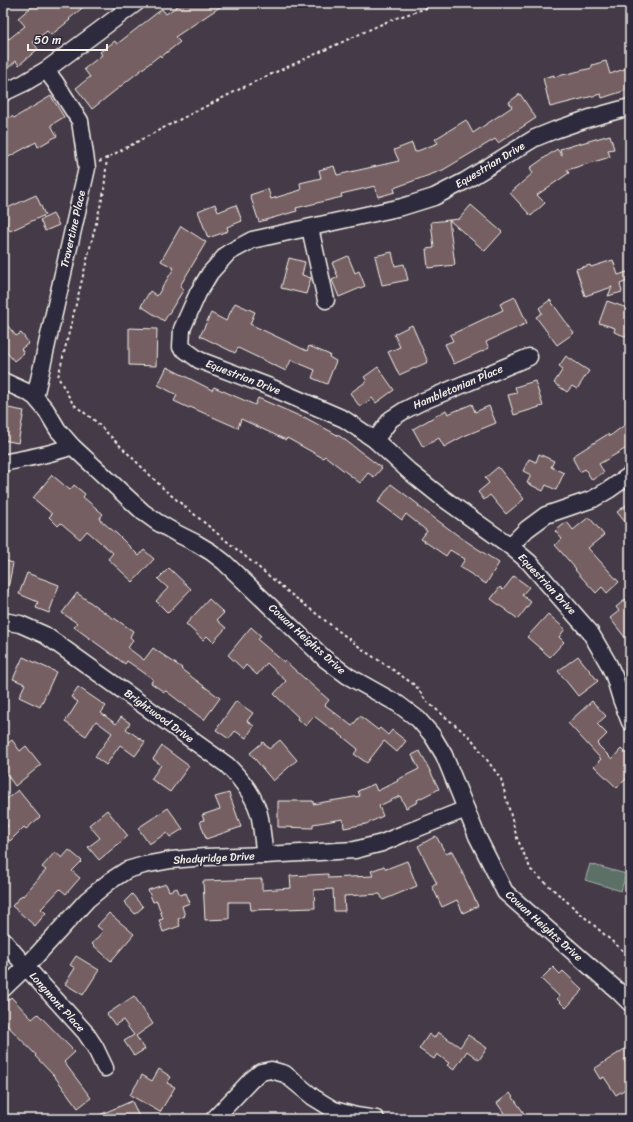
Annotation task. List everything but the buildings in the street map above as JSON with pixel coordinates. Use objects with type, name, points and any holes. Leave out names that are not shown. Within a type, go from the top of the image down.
[{"type":"street","points":[[3,93],[46,70],[136,3]]},
{"type":"street","name":"Travertine Place","points":[[35,397],[87,168],[80,121],[46,70]]},
{"type":"street","name":"Equestrian Drive","points":[[630,107],[590,118],[535,138],[465,181],[434,197],[402,207],[252,240],[228,253],[210,273],[198,293],[182,329],[181,346],[199,360],[270,386],[344,419],[375,440],[410,472],[440,496],[510,546],[529,562],[590,632],[614,676],[621,700],[630,722]]},
{"type":"street","points":[[310,228],[326,300]]},
{"type":"street","name":"Hambletonian Place","points":[[375,440],[391,419],[405,410],[529,357]]},
{"type":"street","name":"Cowan Heights Drive","points":[[3,381],[35,397],[46,410],[58,430],[72,446],[116,488],[148,515],[176,533],[211,552],[224,562],[325,659],[348,676],[398,704],[418,719],[432,735],[444,755],[477,836],[505,892],[620,992],[630,1003]]},
{"type":"street","points":[[3,463],[58,452],[72,446]]},
{"type":"street","points":[[510,546],[527,529],[546,515],[593,499],[630,475]]},
{"type":"street","name":"Brightwood Drive","points":[[3,621],[20,624],[45,635],[227,765],[242,780],[252,796],[260,817],[265,856]]},
{"type":"street","name":"Shadyridge Drive","points":[[3,989],[26,967],[87,900],[110,881],[127,870],[171,860],[205,857],[265,856],[355,850],[382,843],[466,809]]},
{"type":"street","name":"Longmont Place","points":[[3,940],[85,1032],[95,1047],[105,1068]]},
{"type":"street","points":[[214,1119],[251,1080],[261,1072],[271,1070],[285,1074],[313,1097],[334,1110],[356,1116],[376,1119]]},
{"type":"path","points":[[87,168],[254,82],[393,19],[442,3]]},
{"type":"path","points":[[107,157],[104,191],[58,377],[73,404],[94,420],[166,491],[292,595],[366,652],[416,686],[426,701],[472,738],[501,779],[517,838],[531,870],[630,957]]},
{"type":"green space","points":[[590,864],[626,874],[621,891],[585,880]]}]
